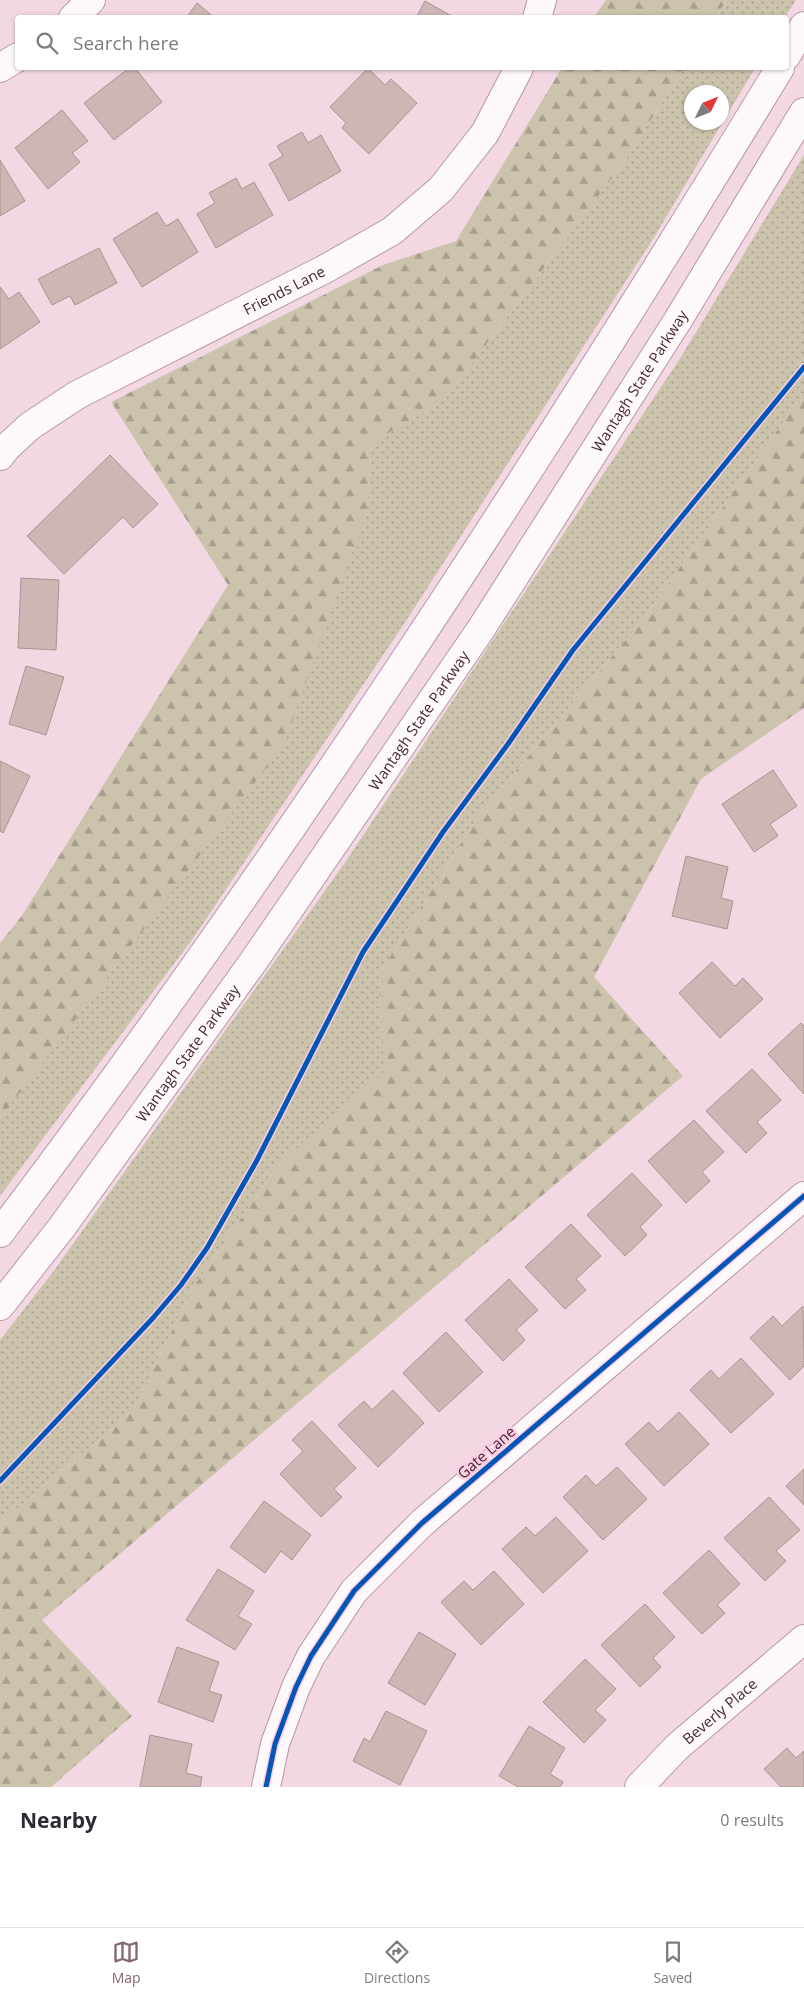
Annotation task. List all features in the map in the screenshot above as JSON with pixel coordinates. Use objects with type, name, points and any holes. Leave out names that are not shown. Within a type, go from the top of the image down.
[{"type":"main road","points":[[76,15],[91,0]]},
{"type":"main road","points":[[538,15],[542,0]]},
{"type":"main road","points":[[789,51],[804,26]]},
{"type":"main road","points":[[0,68],[15,59]]},
{"type":"main road","name":"Friends Lane","points":[[0,456],[30,426],[77,395],[325,269],[392,231],[441,189],[485,133],[517,70]]},
{"type":"main road","points":[[0,1233],[160,1015],[283,839],[426,627],[605,352],[779,70]]},
{"type":"main road","name":"Wantagh State Parkway","points":[[0,1306],[62,1227],[253,962],[481,629],[678,320],[804,112]]},
{"type":"main road","name":"Gate Lane","points":[[266,1787],[275,1744],[296,1687],[311,1656],[354,1592],[422,1523],[804,1196]]},
{"type":"main road","name":"Beverly Place","points":[[639,1787],[677,1747],[804,1638]]},
{"type":"green space","points":[[606,0],[727,0],[717,15],[595,15]]},
{"type":"green space","points":[[727,0],[796,0],[786,15],[718,15]]},
{"type":"green space","points":[[561,70],[683,70],[624,162],[445,399],[372,443],[366,515],[284,744],[0,1119],[0,943],[21,917],[228,585],[111,402],[383,265],[456,241]]},
{"type":"green space","points":[[683,70],[754,70],[729,112],[729,85],[684,85],[684,130],[718,130],[653,239],[404,624],[194,937],[0,1196],[0,1119],[36,1070],[366,515],[372,443],[445,399],[624,162]]},
{"type":"green space","points":[[804,155],[804,393],[641,622],[478,816],[379,974],[385,1071],[277,1166],[192,1289],[133,1411],[0,1523],[0,1340],[53,1272],[344,864],[679,360]]},
{"type":"green space","points":[[804,393],[804,708],[701,779],[594,977],[683,1076],[42,1620],[132,1716],[51,1787],[0,1787],[0,1523],[133,1411],[192,1289],[277,1166],[384,1071],[379,974],[478,816],[641,622]]},
{"type":"building","points":[[425,1],[450,15],[418,15]]},
{"type":"building","points":[[197,3],[211,15],[188,15]]},
{"type":"building","points":[[126,70],[137,70],[162,102],[114,140],[84,103]]},
{"type":"building","points":[[366,70],[370,70],[385,85],[391,79],[417,103],[369,154],[342,128],[346,123],[330,107]]},
{"type":"building","points":[[62,110],[88,141],[72,153],[80,162],[48,189],[15,148]]},
{"type":"building","points":[[302,132],[308,143],[321,135],[341,171],[289,201],[269,164],[283,156],[277,146]]},
{"type":"building","points":[[0,160],[25,201],[0,216]]},
{"type":"building","points":[[236,178],[242,189],[254,182],[273,215],[216,248],[197,214],[215,203],[209,193]]},
{"type":"building","points":[[157,212],[166,226],[178,219],[198,252],[142,287],[113,239]]},
{"type":"building","points":[[99,248],[117,283],[75,305],[70,296],[52,305],[38,279]]},
{"type":"building","points":[[0,287],[9,299],[19,292],[40,322],[0,349]]},
{"type":"building","points":[[110,455],[158,504],[133,528],[123,517],[64,574],[27,536]]},
{"type":"building","points":[[21,578],[59,580],[56,650],[18,648]]},
{"type":"building","points":[[26,666],[64,677],[46,735],[9,724]]},
{"type":"building","points":[[0,761],[30,776],[3,833],[0,831]]},
{"type":"building","points":[[773,770],[797,806],[770,824],[778,836],[754,852],[722,804]]},
{"type":"building","points":[[686,856],[728,867],[721,898],[733,901],[727,929],[672,916]]},
{"type":"building","points":[[712,962],[735,986],[743,978],[763,999],[720,1038],[679,993]]},
{"type":"building","points":[[801,1023],[804,1026],[804,1094],[768,1054]]},
{"type":"building","points":[[752,1069],[781,1100],[757,1122],[767,1133],[746,1153],[706,1111]]},
{"type":"building","points":[[694,1120],[724,1152],[702,1172],[710,1181],[686,1203],[648,1161]]},
{"type":"building","points":[[632,1173],[662,1205],[640,1227],[647,1235],[625,1256],[587,1215]]},
{"type":"building","points":[[571,1224],[601,1256],[576,1279],[586,1290],[565,1309],[525,1267]]},
{"type":"building","points":[[509,1279],[538,1310],[516,1330],[525,1340],[503,1361],[465,1320]]},
{"type":"building","points":[[803,1306],[804,1366],[790,1380],[750,1338],[773,1316],[782,1326]]},
{"type":"building","points":[[446,1332],[483,1372],[439,1412],[403,1373]]},
{"type":"building","points":[[741,1358],[774,1394],[731,1433],[690,1390],[711,1370],[719,1379]]},
{"type":"building","points":[[393,1390],[424,1423],[378,1467],[338,1425],[364,1401],[372,1410]]},
{"type":"building","points":[[679,1412],[709,1444],[664,1486],[625,1444],[649,1422],[658,1432]]},
{"type":"building","points":[[312,1421],[356,1468],[334,1489],[342,1497],[321,1517],[280,1474],[303,1451],[292,1440]]},
{"type":"building","points":[[617,1467],[647,1499],[603,1540],[563,1497],[586,1475],[596,1486]]},
{"type":"building","points":[[804,1469],[804,1505],[786,1486]]},
{"type":"building","points":[[769,1497],[800,1530],[776,1551],[786,1561],[765,1581],[724,1538]]},
{"type":"building","points":[[264,1501],[311,1535],[292,1560],[281,1551],[265,1573],[230,1547]]},
{"type":"building","points":[[556,1517],[588,1551],[543,1593],[502,1549],[526,1527],[535,1536]]},
{"type":"building","points":[[709,1550],[740,1584],[717,1605],[725,1613],[702,1634],[663,1593]]},
{"type":"building","points":[[218,1569],[254,1591],[238,1616],[252,1624],[235,1650],[186,1620]]},
{"type":"building","points":[[494,1571],[524,1604],[481,1645],[441,1602],[464,1581],[473,1590]]},
{"type":"building","points":[[645,1604],[675,1637],[653,1658],[661,1667],[640,1687],[601,1645]]},
{"type":"building","points":[[419,1632],[456,1654],[425,1705],[388,1683]]},
{"type":"building","points":[[177,1647],[219,1662],[209,1691],[222,1695],[213,1722],[158,1702]]},
{"type":"building","points":[[585,1659],[616,1689],[595,1710],[606,1720],[584,1743],[543,1702]]},
{"type":"building","points":[[386,1711],[427,1731],[400,1785],[353,1761],[364,1738],[370,1742]]},
{"type":"building","points":[[529,1726],[565,1748],[550,1774],[563,1782],[560,1787],[518,1787],[499,1776]]},
{"type":"building","points":[[150,1735],[192,1744],[186,1773],[202,1777],[200,1787],[140,1787]]},
{"type":"building","points":[[787,1748],[796,1758],[804,1751],[804,1787],[781,1787],[764,1769]]},
{"type":"cycle path","points":[[0,1481],[153,1318],[181,1285],[207,1248],[256,1162],[363,952],[443,832],[508,744],[573,650],[804,367]]},
{"type":"cycle path","points":[[266,1787],[275,1744],[296,1687],[311,1656],[354,1591],[422,1523],[804,1196]]}]
